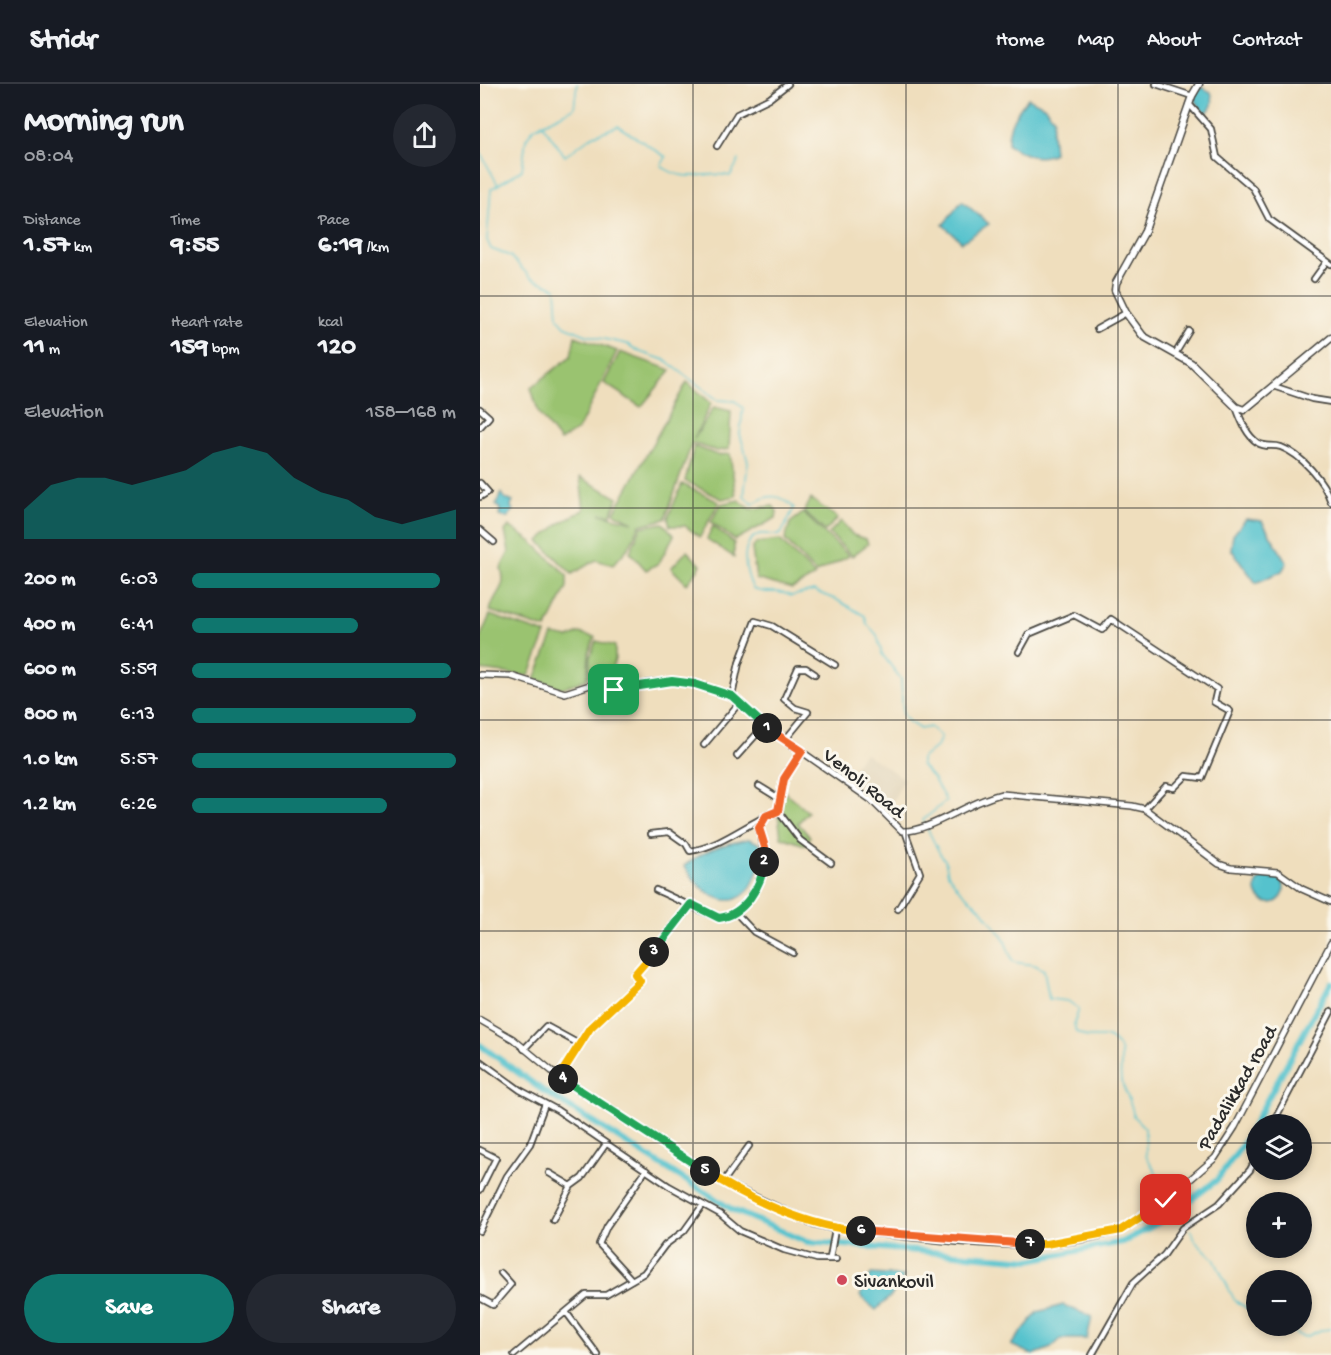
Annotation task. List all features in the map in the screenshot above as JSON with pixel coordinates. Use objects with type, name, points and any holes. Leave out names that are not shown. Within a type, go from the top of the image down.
[{"type":"main road","points":[[1199,84],[1189,104],[1144,233],[1116,284],[1117,296],[1126,313],[1148,340],[1191,363],[1236,407],[1244,410],[1331,338]]},
{"type":"street","points":[[717,146],[737,114],[770,98],[788,84]]},
{"type":"street","points":[[1156,84],[1192,96]]},
{"type":"street","points":[[1189,104],[1212,129],[1217,157],[1253,188],[1269,219],[1329,263],[1314,279]]},
{"type":"street","points":[[1097,329],[1126,313]]},
{"type":"street","points":[[1175,354],[1189,332]]},
{"type":"street","points":[[1273,386],[1312,399],[1331,402]]},
{"type":"street","points":[[1236,407],[1242,423],[1258,442],[1266,447],[1279,446],[1294,454],[1323,485],[1331,502]]},
{"type":"street","points":[[480,409],[489,417],[480,428]]},
{"type":"street","points":[[480,483],[489,492],[480,497]]},
{"type":"street","points":[[480,530],[494,542]]},
{"type":"street","points":[[1019,652],[1029,634],[1074,615],[1102,630],[1111,619],[1217,689],[1214,702],[1230,711],[1202,778],[1186,776],[1174,788],[1166,786],[1145,809]]},
{"type":"street","points":[[732,696],[739,663],[755,621],[772,626],[835,665]]},
{"type":"street","points":[[785,740],[808,712],[795,708],[784,699],[798,668],[806,668],[815,674]]},
{"type":"street","name":"Venoli Road","points":[[480,675],[511,676],[565,693],[590,685],[623,691],[648,683],[672,681],[695,684],[732,696],[764,726],[871,801],[897,828],[905,831],[921,828],[983,798],[1002,794],[1116,804],[1145,809],[1219,864],[1231,868],[1278,872],[1302,889],[1331,902]]},
{"type":"street","points":[[704,745],[740,702]]},
{"type":"street","points":[[737,756],[764,726]]},
{"type":"street","points":[[802,751],[789,768],[778,811],[800,840],[831,863]]},
{"type":"street","points":[[759,786],[780,799]]},
{"type":"street","points":[[651,834],[669,832],[686,844],[690,851],[731,837],[754,822],[778,811]]},
{"type":"street","points":[[759,828],[766,816]]},
{"type":"street","points":[[656,890],[719,918],[736,913],[759,885],[761,878],[765,847],[759,828],[754,822]]},
{"type":"street","points":[[898,909],[920,873],[905,831]]},
{"type":"street","points":[[559,1077],[590,1028],[640,981],[635,974],[691,904]]},
{"type":"street","points":[[736,913],[759,935],[792,953]]},
{"type":"street","name":"Padalikkad road","points":[[480,1020],[524,1049],[559,1077],[723,1182],[814,1224],[835,1229],[986,1242],[1046,1244],[1121,1230],[1166,1200],[1215,1158],[1235,1127],[1331,943]]},
{"type":"street","points":[[1278,1114],[1331,1012]]},
{"type":"street","points":[[524,1049],[546,1026],[579,1044]]},
{"type":"street","points":[[480,1061],[702,1206],[720,1214],[740,1231],[784,1250],[817,1259],[836,1259]]},
{"type":"street","points":[[480,1231],[507,1176],[530,1144],[545,1104]]},
{"type":"street","points":[[553,1220],[571,1186],[582,1178],[606,1144]]},
{"type":"street","points":[[723,1182],[749,1146]]},
{"type":"street","points":[[480,1150],[496,1158],[480,1190]]},
{"type":"street","points":[[632,1280],[598,1244],[607,1226],[646,1170]]},
{"type":"street","points":[[549,1173],[571,1186]]},
{"type":"street","points":[[1092,1355],[1133,1283],[1164,1255],[1183,1228],[1219,1204],[1246,1174]]},
{"type":"street","points":[[514,1355],[586,1295],[606,1295],[632,1280],[655,1261],[665,1245],[684,1231],[702,1206]]},
{"type":"street","points":[[830,1258],[835,1229]]},
{"type":"street","points":[[480,1298],[493,1305],[512,1284],[501,1273]]},
{"type":"street","points":[[566,1312],[598,1355]]},
{"type":"shaded area","points":[[865,753],[904,779],[887,812],[843,779]]},
{"type":"green space","points":[[575,336],[617,351],[578,430],[560,441],[539,414],[531,388],[571,356]]},
{"type":"green space","points":[[620,352],[671,370],[641,407],[604,383]]},
{"type":"green space","points":[[687,382],[711,403],[694,439],[714,407],[731,411],[729,449],[717,451],[692,443],[665,519],[640,525],[629,547],[613,565],[596,560],[572,574],[539,541],[560,523],[584,510],[580,477],[618,498],[611,515],[600,514],[633,522],[614,513]]},
{"type":"green space","points":[[694,446],[717,455],[730,454],[736,496],[722,499],[685,481]]},
{"type":"green space","points":[[682,484],[719,502],[700,537],[685,526],[670,526],[668,518]]},
{"type":"green space","points":[[811,499],[838,518],[825,531],[804,512]]},
{"type":"green space","points":[[739,500],[750,509],[773,506],[777,511],[776,518],[735,540],[711,522],[721,504]]},
{"type":"green space","points":[[803,513],[849,556],[816,573],[785,540],[790,523]]},
{"type":"green space","points":[[841,521],[853,535],[866,539],[868,544],[852,556],[829,533]]},
{"type":"green space","points":[[663,523],[674,535],[659,563],[646,570],[630,552],[641,527]]},
{"type":"green space","points":[[509,526],[532,542],[567,575],[567,587],[546,629],[490,611],[502,586],[501,568],[509,552],[505,531]]},
{"type":"green space","points":[[713,526],[734,543],[734,557],[707,539]]},
{"type":"green space","points":[[780,540],[815,576],[792,589],[756,579],[752,549],[756,543]]},
{"type":"green space","points":[[687,551],[701,565],[687,584],[671,568]]},
{"type":"green space","points":[[490,615],[546,634],[529,676],[480,670],[480,638]]},
{"type":"green space","points":[[579,633],[595,637],[589,652],[587,679],[562,688],[535,679],[553,635],[569,638]]},
{"type":"green space","points":[[596,641],[615,646],[615,660],[606,681],[589,677],[590,657]]},
{"type":"green space","points":[[785,792],[808,812],[798,823],[810,837],[805,845],[781,837],[778,815]]},
{"type":"water","points":[[1201,87],[1211,92],[1212,104],[1205,114],[1193,97]]},
{"type":"water","points":[[1028,98],[1044,106],[1054,118],[1052,132],[1054,153],[1048,156],[1036,157],[1008,145],[1013,120]]},
{"type":"water","points":[[962,201],[989,224],[962,242],[943,225]]},
{"type":"water","points":[[501,493],[513,502],[511,506],[513,511],[507,518],[499,516],[500,509],[496,505]]},
{"type":"water","points":[[1246,519],[1262,521],[1287,563],[1282,571],[1256,583],[1231,549],[1233,535]]},
{"type":"water","points":[[749,839],[761,844],[759,866],[753,882],[745,893],[735,899],[723,900],[711,894],[697,883],[684,866],[715,848]]},
{"type":"water","points":[[1270,875],[1280,879],[1284,889],[1280,899],[1270,903],[1260,899],[1256,889],[1260,879]]},
{"type":"water","points":[[871,1274],[904,1276],[892,1295],[876,1310],[860,1296]]},
{"type":"water","points":[[1063,1305],[1092,1317],[1087,1339],[1061,1339],[1051,1348],[1033,1355],[1011,1345],[1038,1312]]},
{"type":"waterway","points":[[577,84],[574,108],[534,128],[526,139],[522,170],[491,189],[487,240],[491,249],[510,256],[531,278],[556,288],[558,318],[565,326],[586,335],[627,344],[640,352],[665,360],[718,400],[735,401],[743,408],[740,434],[748,462],[744,496],[753,504],[764,498],[779,498],[794,508],[781,534],[757,535],[747,546],[746,568],[753,589],[791,596],[814,591],[837,600],[865,616],[867,624],[877,635],[882,654],[901,679],[903,714],[909,722],[920,729],[930,727],[941,737],[937,746],[921,759],[921,765],[933,778],[946,801],[923,820],[925,824]]},
{"type":"waterway","points":[[541,123],[565,156],[592,136],[618,126],[666,157],[661,166],[679,175],[730,176],[739,160]]},
{"type":"waterway","points":[[480,152],[497,183]]},
{"type":"waterway","points":[[927,828],[945,860],[948,874],[959,889],[983,911],[1004,939],[1013,962],[1035,965],[1044,970],[1049,999],[1068,1001],[1079,1009],[1074,1024],[1076,1032],[1087,1037],[1108,1037],[1118,1045],[1121,1055],[1121,1080],[1133,1116],[1145,1128],[1146,1155],[1171,1200]]},
{"type":"waterway","points":[[480,1045],[542,1090],[733,1210],[807,1242],[1030,1260],[1123,1242],[1165,1219],[1217,1180],[1243,1144],[1331,983]]},
{"type":"waterway","points":[[1191,1230],[1193,1238],[1214,1259],[1235,1301],[1246,1308]]},
{"type":"waterway","points":[[1312,1334],[1331,1329]]},
{"type":"waterway","points":[[1302,1336],[1307,1336]]},
{"type":"place","name":"Sivankovil","points":[[842,1280]]},
{"type":"route","points":[[614,690],[623,691],[648,683],[672,681],[695,684],[732,696],[765,726],[802,751],[784,779],[778,811],[766,816],[759,828],[765,847],[763,870],[759,885],[746,903],[736,913],[719,918],[691,904],[684,916],[635,974],[640,981],[627,996],[590,1028],[559,1077],[723,1182],[814,1224],[835,1229],[986,1242],[1046,1244],[1121,1230],[1166,1200]]}]
